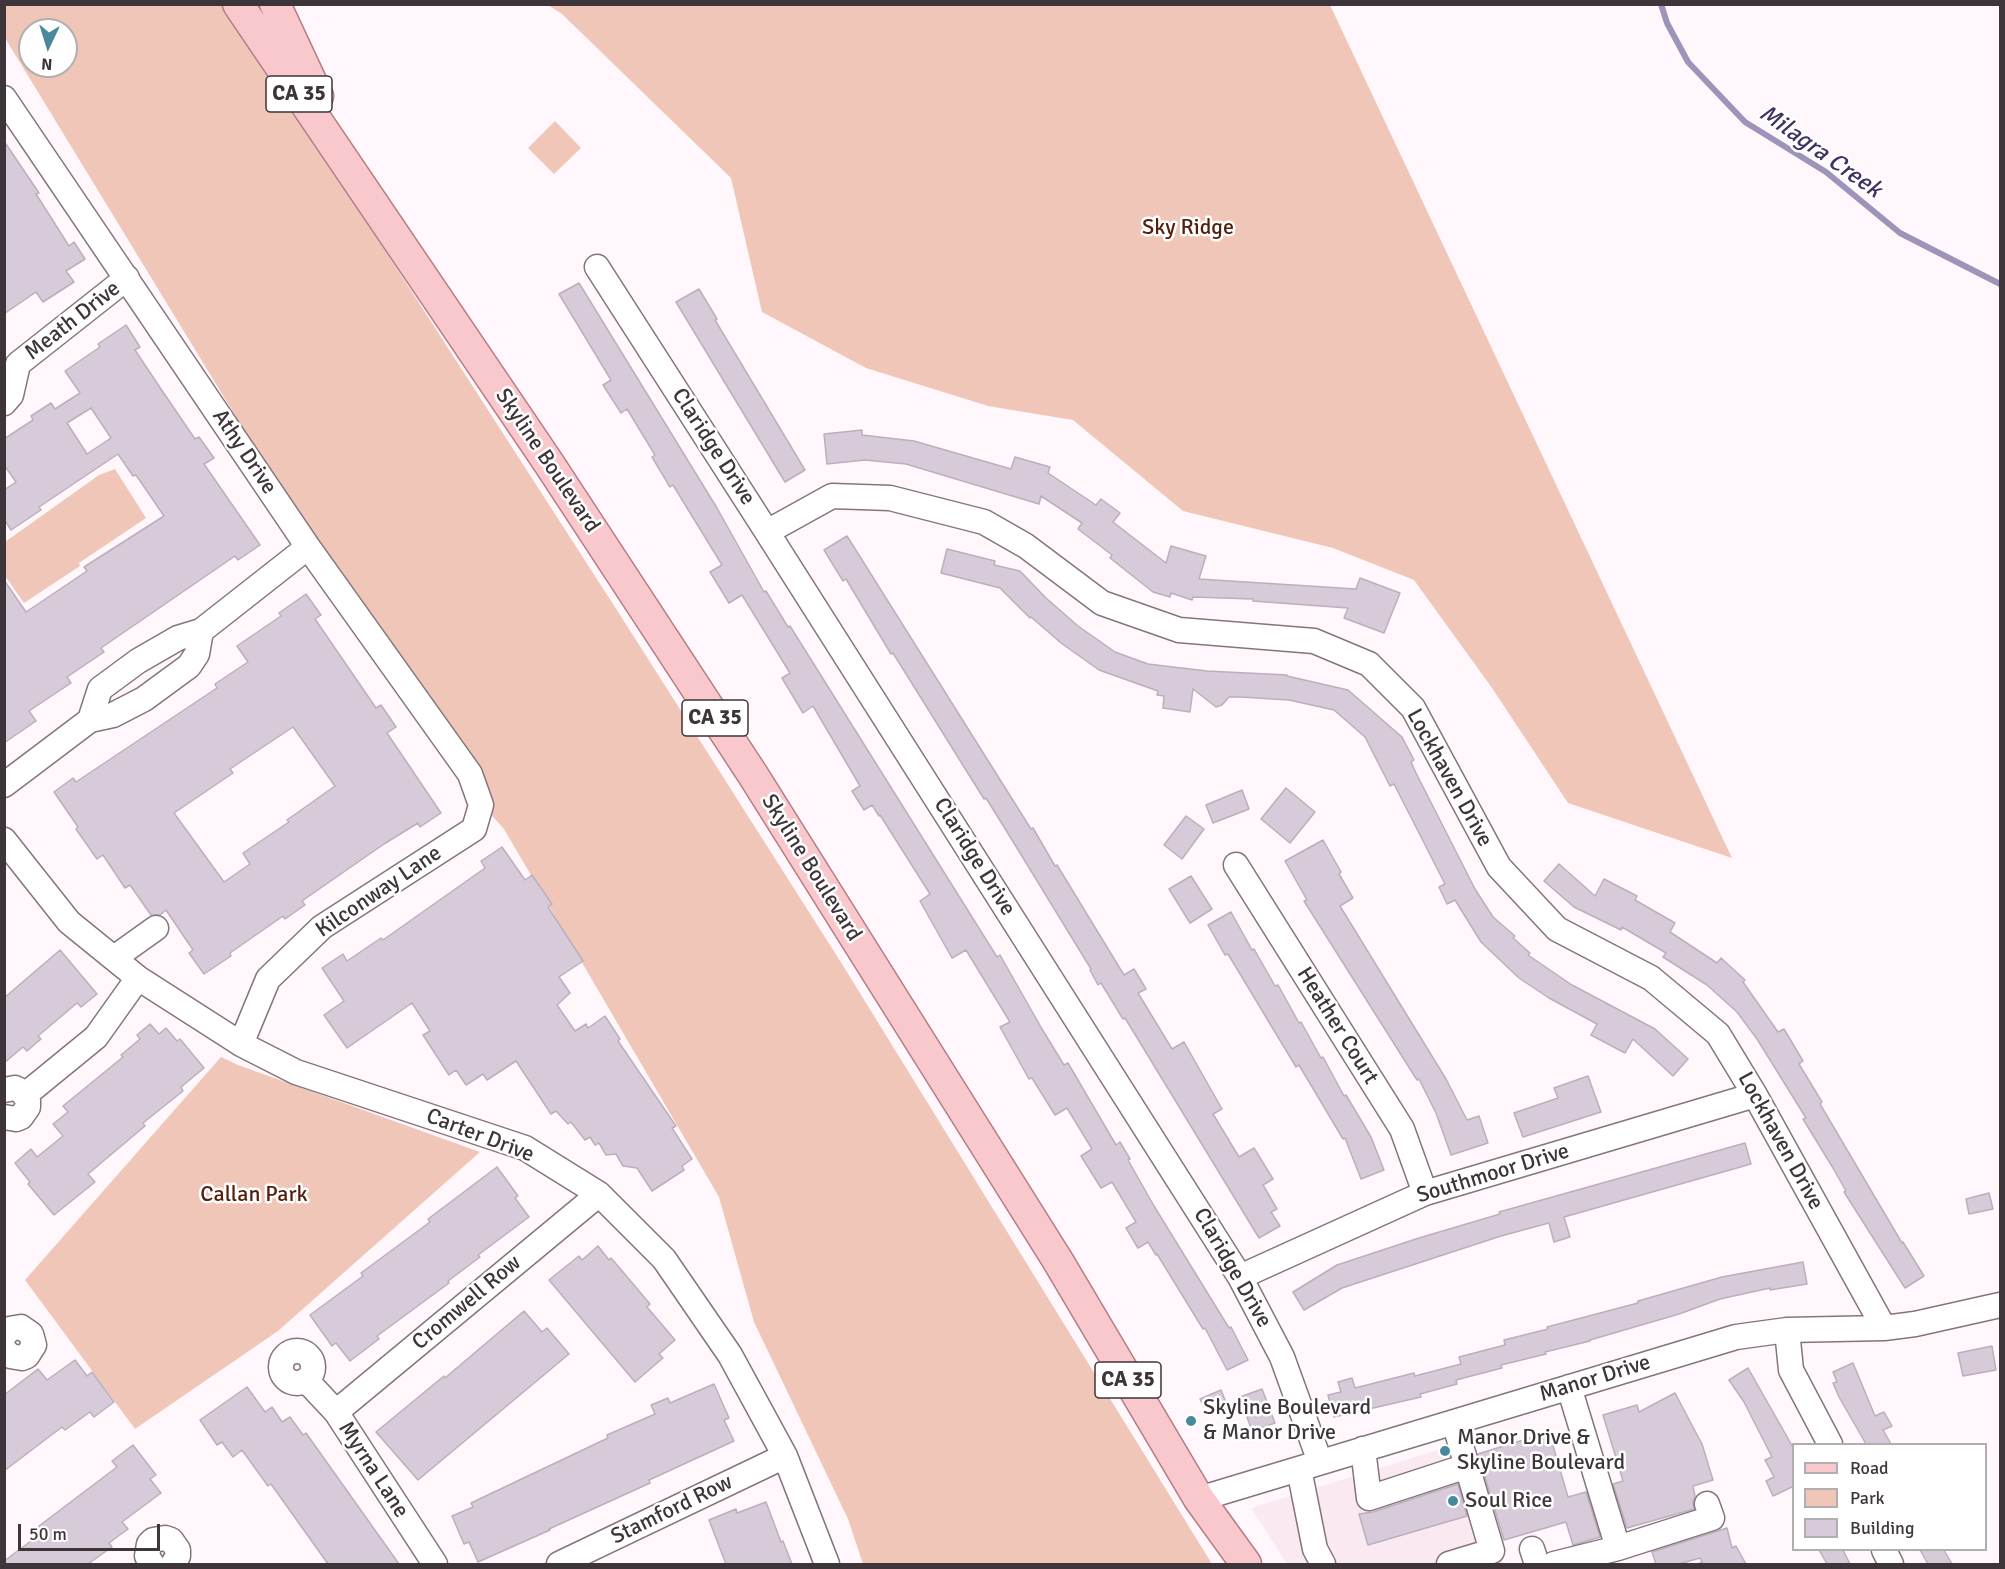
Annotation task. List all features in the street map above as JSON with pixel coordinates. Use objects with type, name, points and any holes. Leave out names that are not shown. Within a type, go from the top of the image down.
[{"type":"main road","name":"Skyline Boulevard","points":[[238,4],[548,462],[759,785],[1058,1261],[1199,1499],[1246,1564]]},
{"type":"main road","name":"Skyline Boulevard","points":[[252,4],[360,183]]},
{"type":"main road","points":[[275,4],[360,183]]},
{"type":"street","name":"Athy Drive","points":[[4,98],[308,547],[470,774],[481,805]]},
{"type":"street","name":"Claridge Drive","points":[[597,267],[1240,1277],[1282,1357],[1310,1465],[1316,1549],[1323,1564]]},
{"type":"street","name":"Meath Drive","points":[[4,403],[11,395],[11,365],[127,278]]},
{"type":"street","name":"Lockhaven Drive","points":[[767,532],[832,496],[890,498],[984,522],[1026,546],[1102,603],[1179,630],[1314,641],[1369,664],[1413,708],[1499,867],[1557,929],[1651,978],[1718,1034],[1755,1095],[1884,1328]]},
{"type":"street","points":[[90,720],[100,689],[138,661],[178,638],[201,631],[308,547]]},
{"type":"street","points":[[4,785],[90,720],[113,716],[144,699],[189,666],[196,654],[201,631]]},
{"type":"street","name":"Kilconway Lane","points":[[241,1044],[268,979],[322,927],[474,830],[481,805]]},
{"type":"street","name":"Carter Drive","points":[[4,840],[69,922],[138,978],[241,1044],[296,1072],[525,1149],[599,1194],[663,1259],[730,1356],[785,1456],[827,1564]]},
{"type":"street","name":"Heather Court","points":[[1236,865],[1402,1129],[1425,1192]]},
{"type":"street","points":[[114,958],[156,928]]},
{"type":"street","points":[[4,1117],[16,1119],[26,1112],[28,1101],[15,1093],[96,1037],[138,978]]},
{"type":"street","name":"Southmoor Drive","points":[[1240,1277],[1425,1192],[1755,1095]]},
{"type":"street","name":"Cromwell Row","points":[[336,1412],[599,1194]]},
{"type":"street","name":"Manor Drive","points":[[1199,1499],[1736,1337],[1787,1330],[1884,1328],[1915,1324],[2001,1305]]},
{"type":"street","points":[[1787,1330],[1791,1370],[1829,1443]]},
{"type":"street","name":"Myrna Lane","points":[[306,1380],[336,1412],[435,1564]]},
{"type":"street","points":[[1569,1387],[1618,1548]]},
{"type":"street","points":[[1449,1564],[1492,1551],[1454,1422]]},
{"type":"street","points":[[1363,1449],[1369,1498],[1467,1466]]},
{"type":"street","name":"Stamford Row","points":[[559,1564],[785,1456]]},
{"type":"street","points":[[1554,1564],[1618,1548],[1712,1518],[1707,1504]]},
{"type":"shaded area","points":[[1467,1441],[1503,1563],[1500,1564],[1287,1564],[1251,1508]]},
{"type":"green space","points":[[5,5],[227,5],[842,964],[1212,1564],[863,1564],[848,1519],[754,1322],[719,1197],[504,829],[452,771],[29,78],[78,78],[78,18],[18,18],[18,59],[5,38]]},
{"type":"green space","name":"Sky Ridge","points":[[548,5],[1330,5],[1732,858],[1568,803],[1492,688],[1414,580],[1333,548],[1183,511],[1073,420],[988,406],[866,368],[762,312],[731,178],[562,14]]},
{"type":"green space","points":[[555,121],[581,148],[554,174],[528,148]]},
{"type":"green space","points":[[115,469],[146,518],[24,603],[5,576],[5,542],[99,475]]},
{"type":"green space","name":"Callan Park","points":[[221,1057],[480,1152],[278,1331],[135,1429],[25,1280]]},
{"type":"building","points":[[4,141],[39,193],[36,194],[69,246],[74,242],[85,259],[66,271],[74,282],[43,302],[36,292],[4,314]]},
{"type":"building","points":[[579,283],[717,508],[764,592],[766,591],[788,627],[790,626],[997,957],[1000,955],[1064,1065],[1068,1063],[1116,1145],[1120,1142],[1154,1206],[1229,1328],[1231,1327],[1248,1360],[1227,1370],[1205,1328],[1203,1329],[1157,1254],[1148,1242],[1138,1248],[1126,1228],[1136,1222],[1112,1182],[1101,1188],[1081,1156],[1092,1149],[1067,1108],[1055,1115],[1032,1078],[1029,1079],[1000,1027],[1010,1022],[966,950],[952,958],[920,901],[930,894],[880,815],[872,805],[864,810],[852,791],[860,786],[813,706],[803,713],[782,678],[790,673],[742,595],[729,603],[710,572],[722,565],[673,485],[670,487],[652,457],[655,455],[627,409],[621,413],[603,385],[611,380],[559,294]]},
{"type":"building","points":[[699,289],[717,319],[715,320],[805,470],[785,482],[676,302]]},
{"type":"building","points":[[126,325],[140,347],[135,350],[195,439],[199,437],[214,458],[204,464],[260,545],[238,560],[235,556],[101,648],[104,652],[67,677],[71,683],[29,711],[36,721],[4,743],[4,580],[26,612],[87,571],[84,567],[164,516],[136,475],[133,476],[118,454],[39,507],[41,510],[11,530],[4,519],[4,490],[16,482],[4,465],[4,439],[33,420],[31,416],[51,403],[55,409],[80,393],[65,371],[100,347],[98,344]],"holes":[[[91,408],[111,438],[87,454],[67,423]]]},
{"type":"building","points":[[862,430],[862,435],[914,441],[1011,469],[1015,457],[1050,467],[1048,473],[1096,505],[1101,499],[1120,513],[1113,522],[1166,563],[1171,546],[1206,556],[1199,579],[1356,589],[1360,578],[1400,593],[1384,633],[1344,618],[1348,608],[1253,601],[1253,599],[1193,597],[1192,600],[1171,593],[1170,597],[1153,592],[1110,558],[1112,555],[1078,529],[1082,523],[1041,496],[1039,504],[906,464],[865,460],[827,464],[824,434]]},
{"type":"building","points":[[847,536],[1031,829],[1033,828],[1055,866],[1057,865],[1124,975],[1134,969],[1146,989],[1138,993],[1172,1049],[1184,1042],[1222,1109],[1213,1114],[1239,1157],[1254,1148],[1273,1179],[1263,1185],[1277,1209],[1271,1212],[1280,1226],[1259,1238],[1125,1018],[1123,1019],[1101,983],[1098,985],[1091,969],[986,798],[984,799],[893,653],[891,654],[846,579],[843,581],[824,550]]},
{"type":"building","points":[[947,549],[995,561],[994,565],[1020,571],[1078,626],[1115,652],[1148,664],[1207,671],[1287,675],[1348,690],[1402,737],[1414,760],[1411,762],[1416,773],[1475,889],[1493,917],[1515,936],[1513,938],[1530,953],[1528,955],[1572,985],[1655,1029],[1688,1059],[1673,1076],[1633,1039],[1625,1053],[1591,1035],[1597,1024],[1549,998],[1519,978],[1481,942],[1455,900],[1447,904],[1439,887],[1445,884],[1394,784],[1390,786],[1365,737],[1334,710],[1289,700],[1241,697],[1229,697],[1222,705],[1216,707],[1193,689],[1190,712],[1163,708],[1164,696],[1157,695],[1158,691],[1099,670],[1030,618],[1000,588],[941,573]]},
{"type":"building","points":[[306,594],[321,615],[315,619],[376,708],[381,705],[396,727],[387,733],[441,813],[420,827],[418,823],[384,844],[302,901],[305,905],[285,919],[283,916],[204,974],[189,953],[193,950],[166,910],[160,915],[151,915],[130,885],[125,888],[103,855],[97,859],[54,792],[73,778],[76,782],[217,688],[215,684],[248,662],[237,646],[281,616],[279,613]],"holes":[[[293,727],[335,786],[287,820],[289,822],[243,853],[250,864],[224,882],[174,813],[233,773],[230,769]]]},
{"type":"building","points":[[1286,788],[1315,812],[1290,843],[1261,819]]},
{"type":"building","points":[[1242,790],[1249,809],[1213,823],[1206,805]]},
{"type":"building","points":[[1186,816],[1204,829],[1182,859],[1164,845]]},
{"type":"building","points":[[1323,840],[1353,898],[1340,906],[1446,1079],[1467,1120],[1479,1116],[1488,1143],[1451,1155],[1436,1113],[1419,1079],[1417,1080],[1304,901],[1307,900],[1285,861]]},
{"type":"building","points":[[502,847],[525,880],[532,875],[552,904],[548,907],[583,961],[559,977],[570,993],[557,1005],[575,1031],[586,1024],[588,1028],[605,1016],[620,1039],[618,1041],[676,1126],[672,1128],[692,1159],[682,1166],[684,1170],[652,1191],[637,1168],[623,1166],[616,1154],[606,1155],[599,1143],[595,1145],[590,1137],[585,1140],[571,1122],[568,1124],[556,1111],[551,1114],[516,1061],[487,1080],[483,1074],[466,1085],[456,1070],[449,1075],[423,1035],[430,1031],[412,1003],[347,1048],[324,1015],[344,1001],[322,968],[343,954],[347,961],[381,938],[383,940],[485,868],[481,861]]},
{"type":"building","points":[[1559,864],[1595,896],[1604,879],[1637,896],[1635,900],[1675,923],[1670,932],[1717,963],[1721,958],[1745,980],[1743,982],[1778,1032],[1784,1029],[1803,1061],[1799,1064],[1822,1102],[1820,1104],[1924,1276],[1905,1288],[1844,1192],[1846,1191],[1803,1119],[1806,1118],[1757,1039],[1737,1012],[1707,985],[1663,957],[1666,953],[1622,927],[1621,930],[1574,907],[1544,881]]},
{"type":"building","points":[[1191,876],[1212,909],[1190,923],[1169,889]]},
{"type":"building","points":[[1231,912],[1252,950],[1254,949],[1275,986],[1278,985],[1299,1023],[1301,1022],[1371,1137],[1384,1170],[1361,1179],[1345,1138],[1343,1139],[1299,1065],[1296,1067],[1228,954],[1225,955],[1208,925]]},
{"type":"building","points":[[60,950],[97,994],[81,1007],[77,1003],[38,1036],[41,1039],[27,1051],[23,1047],[4,1063],[4,998]]},
{"type":"building","points":[[150,1024],[159,1034],[166,1028],[177,1041],[180,1039],[204,1068],[181,1087],[183,1091],[143,1123],[145,1126],[88,1174],[95,1182],[54,1215],[28,1184],[30,1182],[15,1163],[31,1149],[37,1157],[63,1136],[53,1124],[68,1112],[63,1106],[123,1057],[121,1055],[140,1039],[137,1035]]},
{"type":"building","points":[[1588,1076],[1601,1112],[1523,1137],[1514,1113],[1558,1098],[1554,1088]]},
{"type":"building","points":[[1745,1143],[1751,1164],[1564,1217],[1570,1237],[1554,1242],[1549,1223],[1501,1236],[1342,1288],[1304,1310],[1293,1292],[1337,1265],[1500,1214],[1499,1212]]},
{"type":"building","points":[[497,1167],[518,1196],[515,1198],[529,1217],[478,1255],[480,1257],[448,1281],[449,1283],[377,1336],[379,1339],[350,1361],[336,1343],[332,1346],[310,1315],[363,1276],[361,1273],[430,1222],[428,1219]]},
{"type":"building","points":[[1989,1193],[1993,1209],[1969,1214],[1966,1199]]},
{"type":"building","points":[[598,1246],[650,1304],[647,1307],[675,1340],[659,1354],[663,1358],[635,1382],[549,1280],[579,1256],[582,1260]]},
{"type":"building","points":[[1803,1262],[1807,1284],[1770,1290],[1770,1288],[1720,1299],[1590,1341],[1501,1365],[1502,1368],[1456,1380],[1457,1384],[1420,1394],[1421,1397],[1334,1417],[1328,1395],[1341,1392],[1338,1382],[1352,1378],[1355,1388],[1414,1373],[1415,1376],[1461,1364],[1459,1357],[1505,1345],[1504,1340],[1548,1329],[1547,1327],[1638,1303],[1638,1301],[1722,1277]]},
{"type":"building","points":[[524,1311],[542,1332],[547,1328],[569,1354],[418,1480],[376,1432],[444,1376],[445,1378]]},
{"type":"building","points":[[1992,1346],[1996,1370],[1963,1376],[1958,1353]]},
{"type":"building","points":[[75,1360],[87,1376],[92,1372],[114,1402],[94,1417],[90,1412],[65,1430],[62,1427],[4,1471],[4,1395],[38,1369],[47,1380]]},
{"type":"building","points":[[1853,1363],[1875,1416],[1884,1412],[1892,1426],[1883,1430],[1890,1443],[1865,1443],[1839,1397],[1833,1383],[1837,1382],[1833,1372]]},
{"type":"building","points":[[1748,1368],[1792,1445],[1792,1487],[1773,1496],[1766,1481],[1774,1477],[1765,1460],[1772,1457],[1744,1402],[1729,1380]]},
{"type":"building","points":[[714,1384],[729,1418],[724,1420],[734,1441],[649,1480],[650,1483],[478,1562],[469,1542],[464,1544],[452,1516],[473,1507],[471,1503],[608,1438],[607,1435],[655,1414],[651,1405],[668,1398],[670,1403]]},
{"type":"building","points":[[247,1387],[265,1412],[272,1407],[282,1422],[290,1417],[303,1435],[306,1433],[399,1564],[328,1564],[271,1484],[268,1486],[242,1450],[233,1457],[222,1442],[217,1445],[200,1420]]},
{"type":"building","points":[[1262,1389],[1275,1423],[1252,1431],[1240,1397]]},
{"type":"building","points":[[1221,1390],[1227,1405],[1207,1413],[1200,1399]]},
{"type":"building","points":[[1675,1393],[1702,1444],[1713,1480],[1693,1486],[1694,1509],[1627,1528],[1613,1484],[1623,1481],[1603,1415],[1637,1405],[1639,1412]]},
{"type":"building","points":[[1549,1432],[1568,1497],[1586,1492],[1600,1537],[1573,1545],[1566,1522],[1504,1540],[1478,1454]]},
{"type":"building","points":[[133,1445],[156,1475],[150,1479],[161,1493],[122,1522],[128,1529],[109,1543],[112,1547],[88,1564],[4,1564],[4,1561],[43,1532],[39,1526],[117,1467],[112,1461]]},
{"type":"building","points":[[1458,1484],[1467,1516],[1368,1545],[1359,1514],[1373,1512]]},
{"type":"building","points":[[766,1502],[792,1564],[726,1564],[709,1520],[736,1509],[737,1513]]},
{"type":"building","points":[[1727,1528],[1732,1548],[1736,1546],[1746,1564],[1698,1564],[1702,1562],[1700,1558],[1679,1564],[1656,1564],[1652,1552]]},
{"type":"building","points":[[1820,1551],[1844,1551],[1850,1564],[1827,1564]]},
{"type":"building","points":[[1921,1551],[1945,1551],[1952,1564],[1928,1564]]},
{"type":"waterway","name":"Milagra Creek","points":[[1661,4],[1667,23],[1688,62],[1745,122],[1826,172],[1900,233],[2000,284]]},
{"type":"place","name":"Skyline Boulevard & Manor Drive","points":[[1191,1421]]},
{"type":"place","name":"Manor Drive & Skyline Boulevard","points":[[1445,1451]]},
{"type":"place","name":"Soul Rice","points":[[1453,1501]]}]
